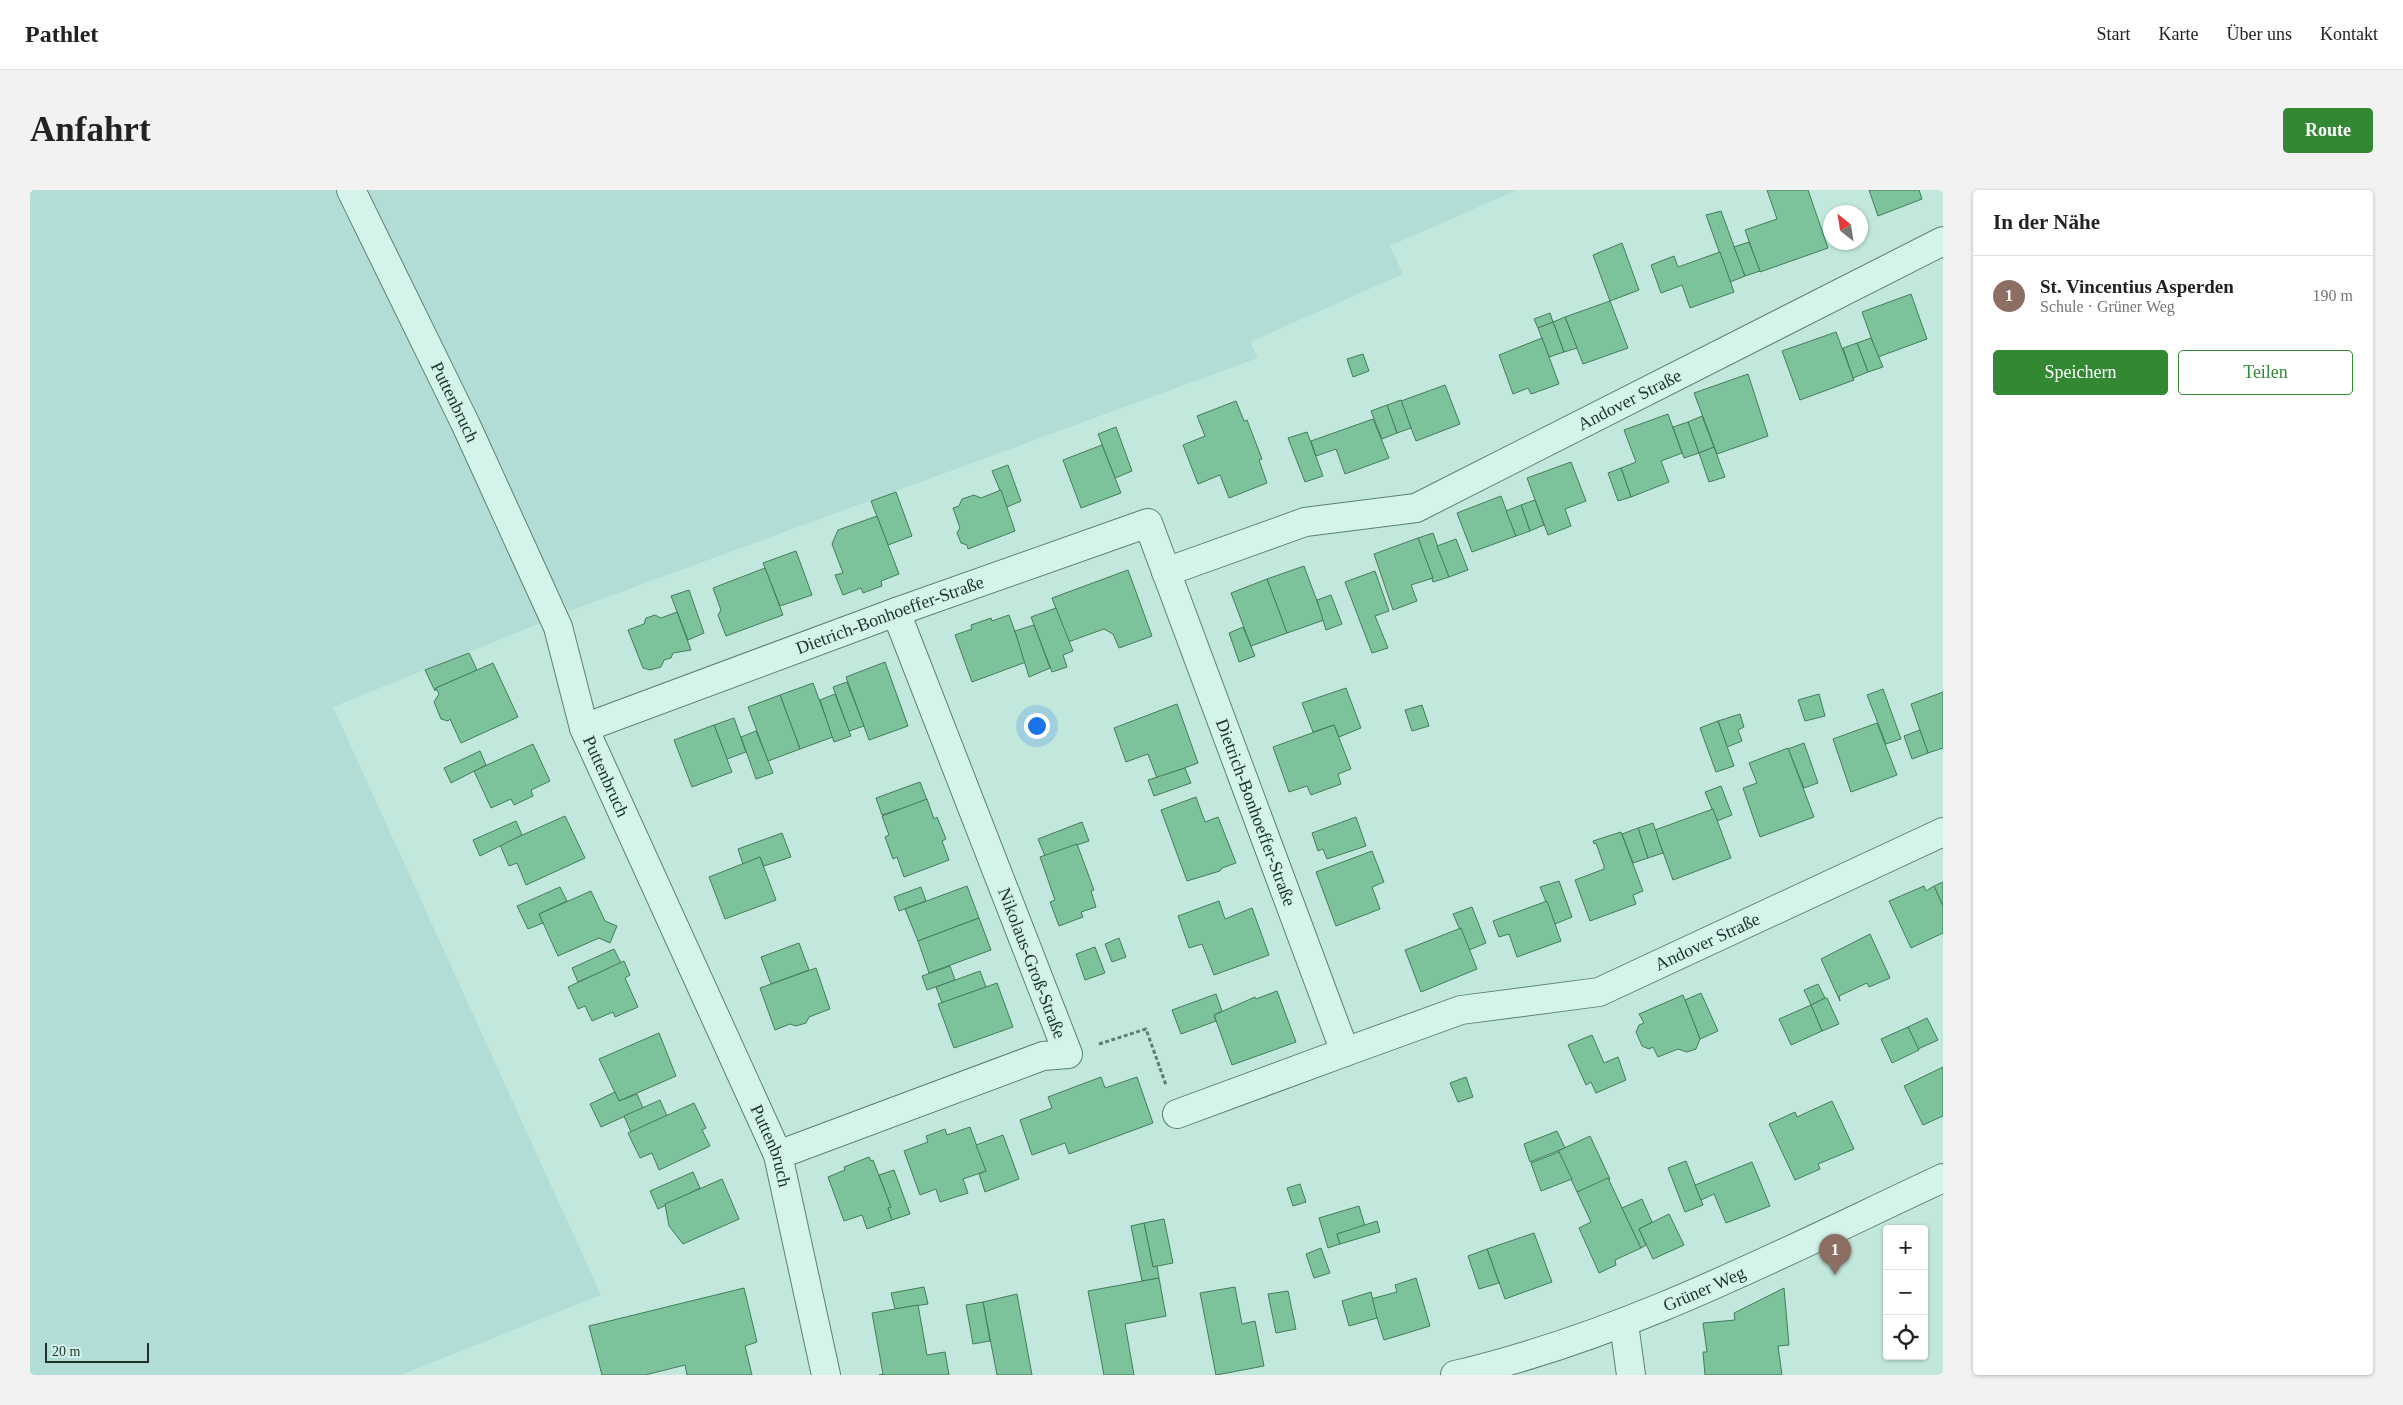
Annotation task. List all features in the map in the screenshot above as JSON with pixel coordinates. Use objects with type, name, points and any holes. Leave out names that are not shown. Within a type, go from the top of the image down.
[{"type":"street","name":"Puttenbruch","points":[[351,190],[466,425],[558,626],[584,728],[778,1155],[826,1375]]},
{"type":"street","name":"Andover Straße","points":[[1166,572],[1305,522],[1416,508],[1943,241]]},
{"type":"street","name":"Dietrich-Bonhoeffer-Straße","points":[[584,728],[896,612],[1148,523],[1345,1052]]},
{"type":"street","name":"Nikolaus-Groß-Straße","points":[[778,1155],[1043,1056],[1068,1054],[896,612]]},
{"type":"street","name":"Andover Straße","points":[[1345,1052],[1461,1010],[1599,992],[1943,832]]},
{"type":"street","points":[[1177,1114],[1345,1052]]},
{"type":"street","name":"Grüner Weg","points":[[1455,1375],[1508,1363],[1624,1324],[1943,1178]]},
{"type":"street","points":[[1624,1324],[1631,1375]]},
{"type":"path","points":[[1068,1054],[1146,1030],[1177,1114]]},
{"type":"shaded area","points":[[30,190],[1517,190],[1390,246],[1403,274],[1250,342],[1258,358],[569,611],[469,430],[546,621],[333,707],[601,1295],[401,1375],[30,1375]]},
{"type":"building","points":[[1767,190],[1808,190],[1823,234],[1823,250],[1760,272],[1745,230],[1777,219]]},
{"type":"building","points":[[1869,190],[1919,190],[1922,199],[1878,216]]},
{"type":"building","points":[[1721,211],[1745,276],[1730,282],[1706,215]]},
{"type":"building","points":[[1749,242],[1760,271],[1745,276],[1734,247]]},
{"type":"building","points":[[1622,243],[1639,290],[1610,301],[1593,255]]},
{"type":"building","points":[[1720,252],[1734,292],[1690,308],[1682,285],[1661,293],[1651,265],[1674,256],[1678,267]]},
{"type":"building","points":[[1911,294],[1927,339],[1878,357],[1862,312]]},
{"type":"building","points":[[1610,301],[1628,348],[1583,364],[1565,317]]},
{"type":"building","points":[[1550,313],[1553,322],[1538,328],[1534,319]]},
{"type":"building","points":[[1565,317],[1577,348],[1564,352],[1553,322]]},
{"type":"building","points":[[1553,322],[1564,352],[1549,357],[1538,328]]},
{"type":"building","points":[[1836,332],[1854,380],[1800,400],[1782,351]]},
{"type":"building","points":[[1542,338],[1559,384],[1531,394],[1528,388],[1513,394],[1499,355]]},
{"type":"building","points":[[1871,338],[1883,367],[1868,372],[1857,343]]},
{"type":"building","points":[[1857,343],[1868,372],[1853,378],[1843,348]]},
{"type":"building","points":[[1363,354],[1369,371],[1353,377],[1347,359]]},
{"type":"building","points":[[1748,374],[1768,436],[1717,454],[1694,393]]},
{"type":"building","points":[[1445,385],[1460,424],[1416,441],[1401,401]]},
{"type":"building","points":[[1401,400],[1411,428],[1397,433],[1387,405]]},
{"type":"building","points":[[1236,401],[1244,421],[1247,420],[1262,459],[1259,460],[1267,483],[1229,498],[1220,475],[1198,484],[1183,445],[1205,436],[1197,416]]},
{"type":"building","points":[[1387,405],[1397,433],[1382,439],[1371,411]]},
{"type":"building","points":[[1668,414],[1682,453],[1661,461],[1669,482],[1631,497],[1621,468],[1636,462],[1624,430]]},
{"type":"building","points":[[1702,416],[1714,447],[1699,453],[1688,422]]},
{"type":"building","points":[[1373,419],[1389,458],[1345,474],[1336,449],[1316,456],[1311,441]]},
{"type":"building","points":[[1688,422],[1699,453],[1684,458],[1673,427]]},
{"type":"building","points":[[1116,427],[1132,471],[1115,478],[1098,434]]},
{"type":"building","points":[[1307,432],[1323,476],[1305,482],[1288,438]]},
{"type":"building","points":[[1102,445],[1121,493],[1081,508],[1063,460]]},
{"type":"building","points":[[1714,447],[1725,477],[1709,482],[1699,453]]},
{"type":"building","points":[[1571,462],[1586,501],[1565,509],[1571,526],[1548,535],[1527,478]]},
{"type":"building","points":[[1008,465],[1021,501],[1007,507],[992,471]]},
{"type":"building","points":[[1621,468],[1631,497],[1618,501],[1608,473]]},
{"type":"building","points":[[1001,490],[1015,531],[968,549],[967,545],[961,543],[957,533],[960,528],[953,508],[959,506],[962,499],[974,495],[981,498]]},
{"type":"building","points":[[896,492],[912,536],[888,545],[871,501]]},
{"type":"building","points":[[1501,496],[1516,536],[1472,552],[1457,513]]},
{"type":"building","points":[[1535,500],[1544,525],[1530,531],[1521,505]]},
{"type":"building","points":[[1521,505],[1530,531],[1516,536],[1506,511]]},
{"type":"building","points":[[877,516],[899,574],[881,581],[882,586],[863,593],[861,588],[843,595],[835,575],[843,573],[832,544],[838,530]]},
{"type":"building","points":[[1433,533],[1449,577],[1433,582],[1418,538]]},
{"type":"building","points":[[1418,538],[1433,578],[1411,585],[1417,601],[1393,610],[1374,554]]},
{"type":"building","points":[[1456,539],[1468,570],[1449,577],[1437,546]]},
{"type":"building","points":[[796,551],[812,595],[780,606],[763,563]]},
{"type":"building","points":[[1304,566],[1324,620],[1287,633],[1267,579]]},
{"type":"building","points":[[765,568],[783,615],[726,636],[718,615],[721,610],[713,588]]},
{"type":"building","points":[[1128,570],[1152,636],[1119,648],[1113,634],[1104,629],[1068,642],[1052,598]]},
{"type":"building","points":[[1375,571],[1389,611],[1375,616],[1388,648],[1372,653],[1345,582]]},
{"type":"building","points":[[1267,579],[1287,633],[1251,646],[1231,593]]},
{"type":"building","points":[[689,590],[704,633],[688,640],[671,596]]},
{"type":"building","points":[[1331,595],[1342,624],[1326,630],[1317,600]]},
{"type":"building","points":[[1056,608],[1073,651],[1063,655],[1067,667],[1052,672],[1031,617]]},
{"type":"building","points":[[677,612],[691,650],[673,653],[671,658],[664,660],[661,667],[650,670],[643,668],[628,630],[644,624],[646,618],[655,615],[661,618]]},
{"type":"building","points":[[1009,615],[1026,662],[972,682],[955,635],[972,629],[971,625],[991,618],[992,621]]},
{"type":"building","points":[[1034,625],[1050,668],[1029,677],[1015,631]]},
{"type":"building","points":[[1243,627],[1255,656],[1239,662],[1229,633]]},
{"type":"building","points":[[469,653],[477,670],[436,688],[435,691],[425,670]]},
{"type":"building","points":[[885,662],[908,726],[869,740],[846,677]]},
{"type":"building","points":[[493,663],[518,717],[461,743],[450,719],[448,721],[441,719],[434,702],[439,694],[436,688]]},
{"type":"building","points":[[847,682],[864,726],[849,731],[833,687]]},
{"type":"building","points":[[813,683],[833,737],[800,749],[780,695]]},
{"type":"building","points":[[1346,688],[1361,728],[1339,737],[1334,725],[1313,732],[1302,703]]},
{"type":"building","points":[[1883,689],[1901,739],[1886,744],[1867,695]]},
{"type":"building","points":[[1943,692],[1943,748],[1928,753],[1911,704]]},
{"type":"building","points":[[835,694],[851,736],[834,742],[820,700]]},
{"type":"building","points":[[1819,694],[1825,716],[1805,721],[1798,700]]},
{"type":"building","points":[[780,695],[800,749],[768,761],[748,707]]},
{"type":"building","points":[[1177,704],[1198,763],[1157,778],[1148,754],[1126,762],[1114,728]]},
{"type":"building","points":[[1422,705],[1429,726],[1412,731],[1405,710]]},
{"type":"building","points":[[1740,714],[1744,727],[1738,730],[1742,741],[1727,747],[1718,721]]},
{"type":"building","points":[[734,718],[746,752],[727,759],[714,725]]},
{"type":"building","points":[[1718,721],[1734,766],[1716,772],[1700,728]]},
{"type":"building","points":[[1877,723],[1897,775],[1851,792],[1833,739]]},
{"type":"building","points":[[714,725],[732,772],[692,787],[674,740]]},
{"type":"building","points":[[1334,725],[1351,769],[1338,774],[1341,784],[1311,795],[1307,786],[1289,792],[1273,747]]},
{"type":"building","points":[[1920,730],[1928,753],[1912,759],[1904,736]]},
{"type":"building","points":[[756,731],[773,773],[756,779],[741,737]]},
{"type":"building","points":[[1804,743],[1818,783],[1804,788],[1788,749]]},
{"type":"building","points":[[533,744],[550,781],[531,790],[533,796],[514,805],[511,799],[491,808],[474,771]]},
{"type":"building","points":[[1788,748],[1814,817],[1760,837],[1743,788],[1757,783],[1749,763]]},
{"type":"building","points":[[480,751],[486,765],[451,783],[444,768]]},
{"type":"building","points":[[1185,768],[1191,783],[1154,796],[1148,780]]},
{"type":"building","points":[[920,782],[927,800],[882,815],[876,798]]},
{"type":"building","points":[[1721,786],[1732,815],[1717,821],[1705,792]]},
{"type":"building","points":[[1196,797],[1205,822],[1218,817],[1236,863],[1222,868],[1220,871],[1187,881],[1161,810]]},
{"type":"building","points":[[927,799],[934,819],[937,817],[946,839],[942,841],[949,860],[904,877],[897,857],[893,859],[885,837],[889,835],[882,816]]},
{"type":"building","points":[[1713,809],[1731,858],[1673,880],[1655,830]]},
{"type":"building","points":[[565,816],[585,858],[526,885],[517,863],[509,866],[500,845]]},
{"type":"building","points":[[1356,817],[1366,846],[1327,859],[1323,849],[1318,851],[1312,833]]},
{"type":"building","points":[[516,821],[522,835],[480,856],[473,840]]},
{"type":"building","points":[[1082,822],[1089,841],[1045,856],[1038,839]]},
{"type":"building","points":[[1653,823],[1663,853],[1648,858],[1638,828]]},
{"type":"building","points":[[1638,828],[1648,858],[1633,863],[1622,834]]},
{"type":"building","points":[[1621,832],[1643,891],[1633,895],[1636,904],[1590,921],[1575,880],[1604,869],[1596,843],[1594,844],[1593,841]]},
{"type":"building","points":[[782,833],[791,857],[764,866],[760,857],[743,864],[738,849]]},
{"type":"building","points":[[1077,844],[1094,890],[1091,891],[1096,907],[1081,912],[1083,917],[1059,926],[1050,902],[1055,900],[1040,857]]},
{"type":"building","points":[[1372,851],[1384,882],[1372,887],[1380,909],[1336,926],[1316,872]]},
{"type":"building","points":[[760,857],[776,900],[725,919],[709,877]]},
{"type":"building","points":[[1559,881],[1572,917],[1555,924],[1540,887]]},
{"type":"building","points":[[1943,882],[1943,906],[1934,886]]},
{"type":"building","points":[[967,886],[979,918],[918,941],[905,909]]},
{"type":"building","points":[[1924,886],[1926,891],[1934,886],[1943,906],[1943,933],[1911,948],[1889,901]]},
{"type":"building","points":[[560,887],[567,901],[539,914],[543,923],[528,929],[517,906]]},
{"type":"building","points":[[921,887],[926,901],[899,911],[894,897]]},
{"type":"building","points":[[591,891],[605,921],[617,926],[610,943],[599,938],[558,956],[539,914]]},
{"type":"building","points":[[1219,901],[1225,919],[1252,908],[1269,955],[1214,975],[1202,944],[1189,948],[1178,916]]},
{"type":"building","points":[[1547,901],[1561,941],[1517,957],[1509,934],[1499,937],[1493,921]]},
{"type":"building","points":[[1472,907],[1486,943],[1469,950],[1453,914]]},
{"type":"building","points":[[979,918],[991,950],[929,973],[918,941]]},
{"type":"building","points":[[1461,928],[1477,969],[1421,992],[1405,950]]},
{"type":"building","points":[[1870,934],[1890,978],[1869,987],[1867,983],[1839,996],[1840,1001],[1821,959]]},
{"type":"building","points":[[1119,938],[1126,957],[1112,962],[1105,944]]},
{"type":"building","points":[[799,943],[809,970],[771,984],[761,957]]},
{"type":"building","points":[[1095,947],[1105,973],[1085,980],[1076,954]]},
{"type":"building","points":[[614,949],[621,963],[578,982],[572,968]]},
{"type":"building","points":[[624,961],[630,975],[625,978],[638,1007],[615,1017],[613,1012],[592,1021],[585,1006],[578,1009],[568,987]]},
{"type":"building","points":[[950,966],[955,980],[927,990],[922,976]]},
{"type":"building","points":[[816,968],[830,1009],[809,1017],[806,1023],[796,1026],[790,1024],[775,1030],[760,988]]},
{"type":"building","points":[[980,971],[986,987],[942,1003],[936,987]]},
{"type":"building","points":[[997,983],[1013,1027],[954,1048],[938,1004]]},
{"type":"building","points":[[1818,984],[1825,998],[1811,1005],[1804,990]]},
{"type":"building","points":[[1277,991],[1296,1042],[1232,1065],[1214,1015],[1255,997],[1256,999]]},
{"type":"building","points":[[1701,993],[1718,1031],[1700,1039],[1685,1000]]},
{"type":"building","points":[[1216,994],[1222,1011],[1214,1015],[1216,1021],[1181,1034],[1172,1010]]},
{"type":"building","points":[[1683,995],[1700,1039],[1696,1049],[1687,1052],[1678,1049],[1658,1057],[1653,1047],[1649,1049],[1642,1046],[1636,1032],[1639,1025],[1644,1023],[1639,1014]]},
{"type":"building","points":[[1827,998],[1839,1024],[1822,1031],[1811,1005]]},
{"type":"building","points":[[1811,1005],[1822,1031],[1791,1045],[1779,1019]]},
{"type":"building","points":[[1927,1018],[1938,1040],[1918,1049],[1908,1027]]},
{"type":"building","points":[[1908,1027],[1919,1050],[1892,1063],[1881,1039]]},
{"type":"building","points":[[659,1033],[676,1076],[619,1101],[599,1059]]},
{"type":"building","points":[[1592,1035],[1604,1063],[1618,1057],[1626,1080],[1596,1093],[1591,1082],[1586,1085],[1568,1045]]},
{"type":"building","points":[[1943,1067],[1943,1116],[1923,1125],[1904,1086]]},
{"type":"building","points":[[1101,1077],[1105,1088],[1137,1077],[1153,1123],[1069,1154],[1065,1143],[1032,1155],[1020,1120],[1052,1108],[1048,1097]]},
{"type":"building","points":[[1466,1077],[1473,1097],[1458,1102],[1450,1083]]},
{"type":"building","points":[[615,1092],[619,1101],[637,1094],[643,1108],[601,1127],[590,1104]]},
{"type":"building","points":[[660,1100],[667,1116],[631,1132],[624,1116]]},
{"type":"building","points":[[1832,1101],[1854,1149],[1818,1164],[1820,1169],[1795,1180],[1769,1124],[1795,1112],[1797,1117]]},
{"type":"building","points":[[694,1103],[706,1128],[702,1130],[710,1146],[659,1170],[652,1153],[640,1158],[628,1133]]},
{"type":"building","points":[[970,1127],[986,1171],[963,1179],[968,1193],[940,1202],[936,1189],[920,1195],[904,1151],[928,1142],[926,1136],[945,1129],[947,1135]]},
{"type":"building","points":[[1557,1131],[1565,1148],[1530,1162],[1524,1144]]},
{"type":"building","points":[[1003,1135],[1019,1179],[985,1192],[979,1174],[986,1171],[976,1145]]},
{"type":"building","points":[[1590,1136],[1610,1179],[1577,1192],[1558,1151]]},
{"type":"building","points":[[1559,1152],[1572,1179],[1541,1191],[1531,1163]]},
{"type":"building","points":[[869,1157],[871,1161],[873,1160],[891,1207],[888,1208],[892,1220],[867,1229],[862,1215],[844,1221],[828,1177],[845,1170],[844,1167]]},
{"type":"building","points":[[1686,1161],[1703,1205],[1685,1212],[1668,1168]]},
{"type":"building","points":[[1752,1162],[1770,1206],[1726,1223],[1714,1194],[1701,1200],[1695,1185]]},
{"type":"building","points":[[894,1170],[910,1214],[892,1220],[888,1208],[891,1207],[879,1175]]},
{"type":"building","points":[[693,1172],[700,1188],[658,1209],[650,1191]]},
{"type":"building","points":[[1608,1178],[1641,1248],[1615,1260],[1616,1265],[1599,1273],[1579,1228],[1591,1222],[1577,1192]]},
{"type":"building","points":[[722,1179],[739,1219],[683,1244],[669,1226],[665,1204]]},
{"type":"building","points":[[1300,1184],[1306,1202],[1293,1206],[1287,1188]]},
{"type":"building","points":[[1642,1199],[1652,1222],[1639,1229],[1646,1245],[1641,1248],[1622,1208]]},
{"type":"building","points":[[1359,1206],[1365,1226],[1337,1234],[1340,1244],[1328,1248],[1319,1218]]},
{"type":"building","points":[[1669,1214],[1684,1245],[1653,1259],[1639,1229]]},
{"type":"building","points":[[1164,1219],[1173,1263],[1153,1267],[1144,1223]]},
{"type":"building","points":[[1377,1221],[1380,1232],[1340,1244],[1337,1234]]},
{"type":"building","points":[[1144,1223],[1153,1267],[1157,1266],[1159,1278],[1142,1281],[1131,1226]]},
{"type":"building","points":[[1534,1233],[1552,1282],[1505,1299],[1487,1249]]},
{"type":"building","points":[[1321,1248],[1330,1273],[1314,1278],[1306,1254]]},
{"type":"building","points":[[1487,1249],[1499,1283],[1479,1289],[1468,1256]]},
{"type":"building","points":[[1159,1278],[1166,1316],[1125,1324],[1134,1375],[1104,1375],[1088,1291]]},
{"type":"building","points":[[1416,1278],[1430,1326],[1384,1340],[1371,1299],[1397,1292],[1395,1285]]},
{"type":"building","points":[[924,1287],[928,1304],[895,1309],[891,1293]]},
{"type":"building","points":[[1235,1287],[1242,1324],[1255,1321],[1264,1366],[1216,1375],[1200,1293]]},
{"type":"building","points":[[744,1288],[757,1342],[745,1346],[752,1375],[687,1375],[685,1365],[645,1375],[602,1375],[589,1326]]},
{"type":"building","points":[[1784,1288],[1789,1345],[1778,1346],[1782,1375],[1705,1375],[1703,1352],[1707,1352],[1703,1323],[1735,1320],[1734,1313]]},
{"type":"building","points":[[1288,1291],[1296,1329],[1276,1333],[1268,1294]]},
{"type":"building","points":[[1371,1292],[1377,1318],[1349,1326],[1342,1301]]},
{"type":"building","points":[[1017,1294],[1032,1375],[997,1375],[983,1302]]},
{"type":"building","points":[[983,1302],[990,1341],[973,1344],[966,1305]]},
{"type":"building","points":[[918,1305],[927,1355],[945,1352],[949,1375],[879,1375],[883,1374],[872,1313]]},
{"type":"place","name":"St. Vincentius Asperden","points":[[1835,1275]]}]
